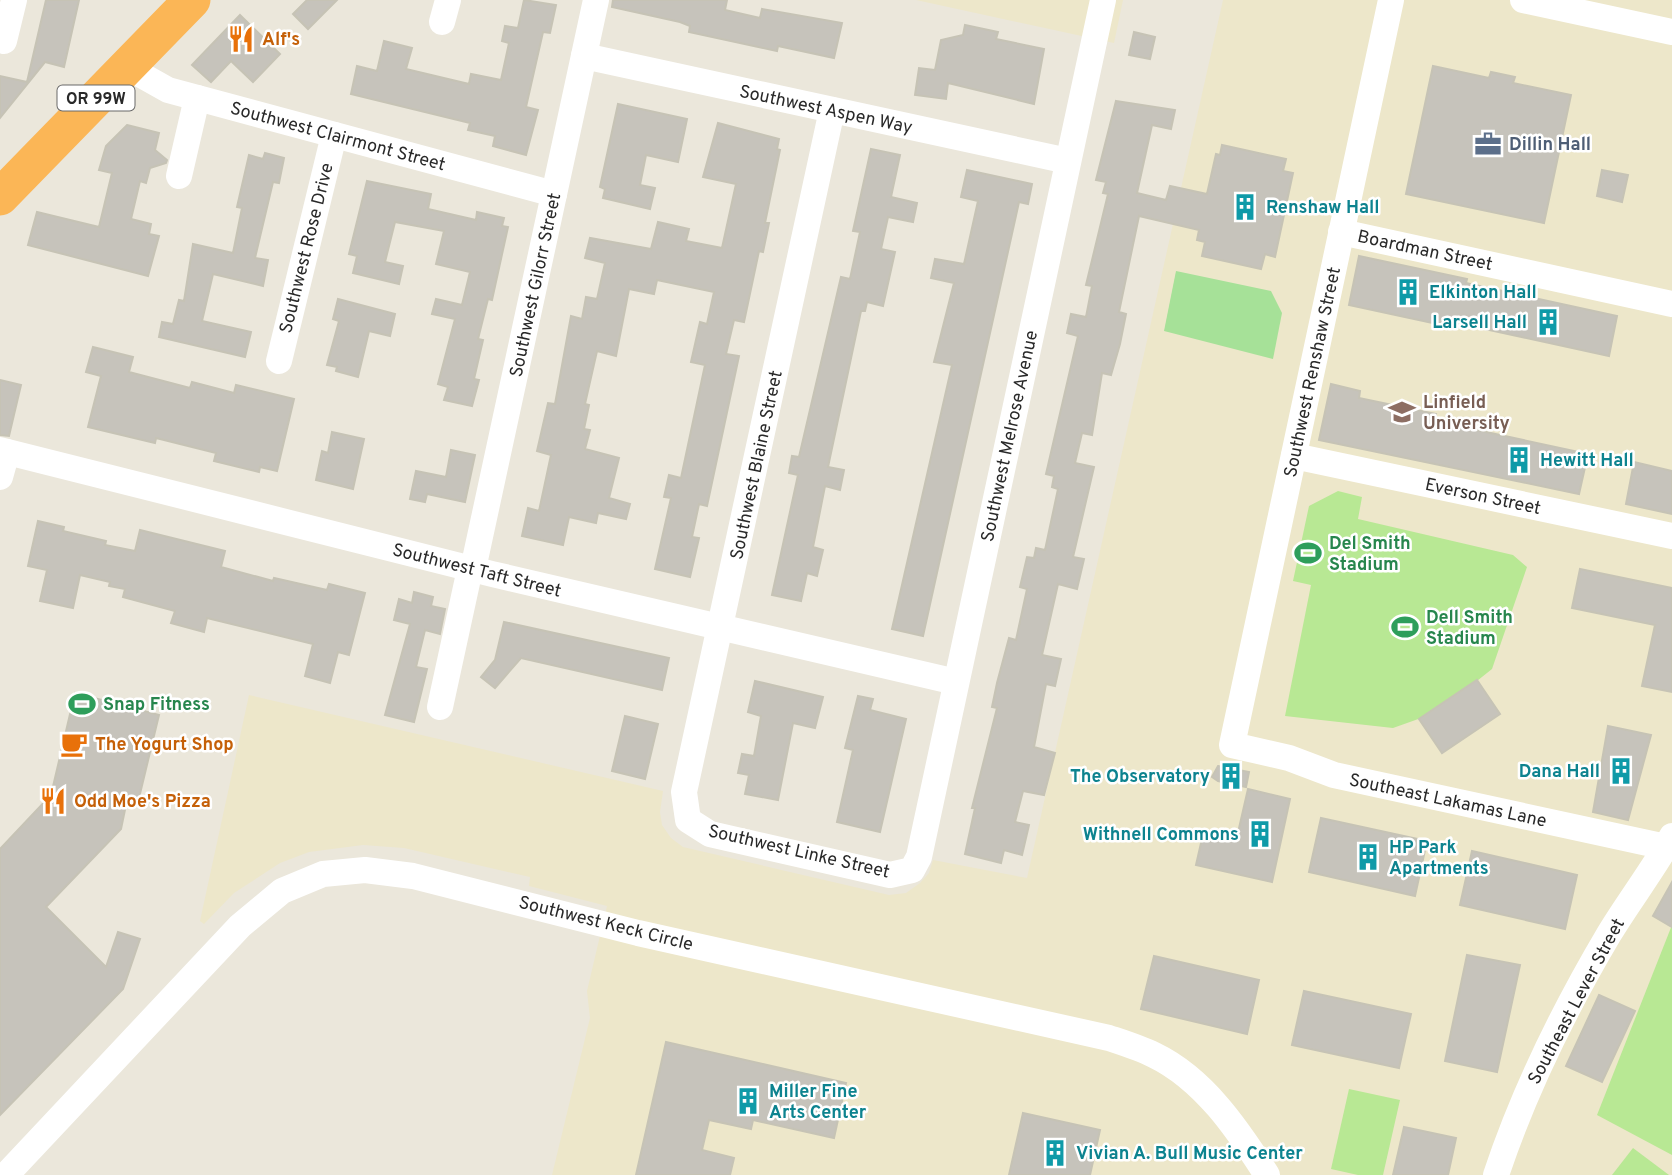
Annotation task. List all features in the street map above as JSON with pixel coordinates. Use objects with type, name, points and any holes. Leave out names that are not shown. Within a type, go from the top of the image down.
[{"type":"highway","name":"OR 99W","points":[[0,197],[192,0]]},
{"type":"street","points":[[4,41],[14,0]]},
{"type":"street","name":"Southwest Gilorr Street","points":[[440,707],[596,0]]},
{"type":"street","name":"Southwest Melrose Avenue","points":[[912,870],[919,857],[1103,0]]},
{"type":"street","name":"Southwest Renshaw Street","points":[[1232,745],[1391,0]]},
{"type":"street","points":[[1523,0],[1597,8],[1672,32]]},
{"type":"street","name":"Southwest Aspen Way","points":[[584,56],[1068,161]]},
{"type":"street","name":"Southwest Clairmont Street","points":[[127,66],[168,90],[554,194]]},
{"type":"street","points":[[178,176],[197,98]]},
{"type":"street","name":"Southwest Blaine Street","points":[[688,820],[684,792],[832,110]]},
{"type":"street","name":"Southwest Rose Drive","points":[[279,361],[334,135]]},
{"type":"street","name":"Boardman Street","points":[[1342,232],[1672,304]]},
{"type":"street","points":[[0,477],[4,451]]},
{"type":"street","name":"Southwest Taft Street","points":[[4,451],[472,569],[956,682]]},
{"type":"street","name":"Everson Street","points":[[1294,456],[1672,536]]},
{"type":"street","name":"Southeast Lakamas Lane","points":[[1232,745],[1289,758],[1334,775],[1669,841]]},
{"type":"street","name":"Southwest Linke Street","points":[[688,820],[710,834],[890,875],[912,870]]},
{"type":"street","name":"Southeast Lever Street","points":[[1496,1175],[1516,1120],[1560,1026],[1609,934],[1669,841]]},
{"type":"street","name":"Southwest Keck Circle","points":[[6,1175],[240,926],[282,891],[323,874],[365,870],[451,884],[651,936],[1109,1038],[1156,1055],[1191,1079],[1242,1135],[1267,1175]]},
{"type":"shaded area","points":[[916,0],[1123,0],[1114,43]]},
{"type":"shaded area","name":"Linfield University","points":[[1223,0],[1672,0],[1672,1175],[552,1175],[590,1018],[587,991],[607,906],[529,886],[530,877],[404,848],[363,845],[309,852],[280,863],[234,893],[204,924],[200,921],[249,695],[663,791],[660,812],[662,825],[671,838],[683,847],[889,895],[906,893],[920,883],[929,873],[933,860],[1027,878]]},
{"type":"green space","points":[[1176,271],[1271,291],[1282,313],[1273,359],[1164,331]]},
{"type":"green space","name":"Dell Smith Stadium","points":[[1338,491],[1362,497],[1358,519],[1513,555],[1527,567],[1492,669],[1438,712],[1393,728],[1285,716],[1311,585],[1293,581],[1309,506]]},
{"type":"green space","points":[[1672,925],[1672,1155],[1597,1115]]},
{"type":"green space","points":[[1349,1089],[1400,1100],[1383,1175],[1358,1175],[1331,1169]]},
{"type":"green space","points":[[1633,1148],[1669,1175],[1612,1175]]},
{"type":"building","points":[[46,0],[79,0],[64,67],[45,62],[0,118],[0,76],[27,82]]},
{"type":"building","points":[[307,0],[337,0],[308,29],[293,14]]},
{"type":"building","points":[[524,0],[556,5],[550,33],[543,32],[526,107],[538,110],[526,155],[493,146],[495,136],[468,130],[470,123],[351,94],[357,66],[377,71],[384,41],[412,48],[406,69],[469,84],[471,74],[501,80],[509,43],[502,41],[505,26],[518,28]]},
{"type":"building","points":[[613,0],[727,0],[725,10],[760,18],[762,9],[842,23],[834,58],[778,46],[777,51],[689,32],[690,26],[680,22],[612,7]]},
{"type":"building","name":"Alf's","points":[[240,15],[280,54],[253,82],[231,61],[211,82],[192,65]]},
{"type":"building","points":[[965,25],[998,32],[996,39],[1044,49],[1034,104],[948,83],[946,99],[915,95],[919,68],[935,70],[941,40],[963,35]]},
{"type":"building","points":[[1134,32],[1155,37],[1150,59],[1129,55]]},
{"type":"building","name":"Dillin Hall","points":[[1433,66],[1489,78],[1491,72],[1515,77],[1513,83],[1571,95],[1544,223],[1406,194]]},
{"type":"building","points":[[1116,101],[1175,110],[1171,129],[1152,125],[1137,193],[1166,200],[1170,186],[1207,194],[1216,154],[1220,155],[1222,145],[1286,159],[1283,171],[1293,173],[1275,257],[1265,254],[1261,269],[1202,256],[1205,242],[1197,240],[1199,230],[1139,216],[1119,312],[1126,314],[1120,344],[1111,375],[1102,373],[1092,435],[1082,433],[1075,463],[1094,467],[1073,557],[1084,559],[1077,589],[1058,584],[1042,655],[1061,659],[1055,686],[1046,684],[1034,747],[1055,753],[1044,795],[1023,791],[1015,822],[1029,825],[1022,855],[1004,850],[1001,863],[965,854],[975,808],[972,808],[997,708],[992,707],[997,683],[1009,638],[1016,640],[1027,589],[1020,587],[1027,557],[1034,558],[1036,548],[1045,550],[1058,489],[1052,487],[1054,476],[1046,474],[1078,336],[1067,333],[1071,314],[1086,317],[1092,286],[1086,285],[1108,194],[1103,193],[1106,182],[1096,180]]},
{"type":"building","points":[[618,104],[687,119],[678,162],[646,155],[640,185],[655,188],[650,209],[603,198],[605,189],[600,187]]},
{"type":"building","points":[[718,123],[779,139],[777,149],[780,150],[765,223],[769,223],[763,252],[759,251],[744,322],[734,320],[726,354],[739,356],[707,506],[699,504],[692,537],[699,538],[690,577],[655,569],[671,498],[664,497],[669,475],[681,478],[705,365],[691,362],[700,322],[707,324],[714,292],[657,280],[654,294],[629,289],[616,356],[597,351],[585,404],[589,405],[584,429],[590,430],[585,449],[619,458],[609,498],[630,504],[626,519],[598,513],[596,523],[569,517],[563,545],[522,536],[528,508],[539,511],[551,455],[537,451],[548,403],[555,404],[571,316],[582,319],[586,297],[597,299],[605,263],[585,258],[590,238],[651,249],[658,222],[689,229],[686,241],[722,248],[736,184],[703,177]]},
{"type":"building","points":[[127,125],[159,133],[155,150],[167,160],[166,163],[150,168],[146,183],[140,181],[131,219],[151,224],[149,234],[159,236],[148,276],[28,245],[37,212],[99,227],[112,173],[99,170],[106,146]]},
{"type":"building","points":[[871,149],[900,155],[891,197],[917,203],[913,222],[888,217],[881,249],[895,252],[883,306],[867,302],[865,311],[861,311],[828,467],[844,470],[840,490],[825,486],[813,547],[823,550],[817,576],[807,573],[801,601],[772,595],[798,475],[789,473],[792,456],[799,457],[841,277],[850,279],[860,232],[853,231]]},
{"type":"building","points":[[265,153],[284,158],[279,183],[273,182],[255,258],[268,260],[263,286],[213,274],[202,321],[251,332],[245,357],[159,337],[162,322],[173,324],[179,300],[184,301],[193,244],[233,253],[242,208],[237,207],[249,155],[263,159]]},
{"type":"building","points":[[967,170],[1032,184],[1028,204],[1019,202],[923,636],[892,629],[952,365],[934,362],[954,283],[931,278],[935,259],[964,264],[978,201],[961,197]]},
{"type":"building","points":[[1602,170],[1628,175],[1622,202],[1597,196]]},
{"type":"building","points":[[367,181],[431,194],[428,209],[476,220],[477,212],[504,218],[502,226],[508,227],[492,300],[488,299],[478,339],[483,340],[474,379],[479,380],[472,406],[444,400],[448,387],[438,384],[455,319],[432,314],[436,299],[462,305],[470,272],[436,264],[444,231],[395,222],[385,262],[403,266],[399,284],[353,273],[357,256],[349,254]]},
{"type":"building","points":[[1359,256],[1617,316],[1609,356],[1457,323],[1456,328],[1349,305]]},
{"type":"building","points":[[338,299],[395,314],[390,336],[369,331],[358,377],[336,371],[337,367],[327,365],[339,321],[333,319]]},
{"type":"building","points":[[93,347],[133,357],[129,372],[190,388],[192,382],[234,393],[236,385],[294,399],[277,471],[260,467],[259,472],[214,461],[216,453],[156,438],[155,443],[88,427],[101,376],[86,372]]},
{"type":"building","points":[[0,380],[21,385],[9,436],[0,435]]},
{"type":"building","points":[[1331,384],[1360,391],[1359,398],[1436,414],[1435,421],[1588,454],[1579,494],[1319,440]]},
{"type":"building","points":[[332,432],[364,439],[353,489],[316,480],[322,451],[328,453]]},
{"type":"building","points":[[451,450],[475,455],[465,502],[427,494],[425,502],[410,499],[416,471],[446,477]]},
{"type":"building","points":[[1634,462],[1672,471],[1672,514],[1626,504]]},
{"type":"building","points":[[38,521],[64,527],[63,531],[106,541],[105,545],[135,551],[140,530],[225,551],[221,567],[273,581],[274,578],[327,590],[329,584],[365,593],[349,655],[338,652],[330,683],[305,676],[313,644],[207,618],[204,632],[171,623],[175,611],[123,597],[125,589],[109,586],[110,582],[80,575],[73,608],[40,601],[47,570],[28,566]]},
{"type":"building","points":[[1580,569],[1672,588],[1672,692],[1642,686],[1655,625],[1572,608]]},
{"type":"building","points":[[414,592],[433,597],[431,606],[445,609],[440,634],[425,630],[416,667],[427,669],[414,722],[385,715],[410,624],[394,620],[399,599],[412,603]]},
{"type":"building","points":[[504,622],[669,658],[662,690],[521,658],[495,688],[481,677],[495,660]]},
{"type":"building","points":[[1477,680],[1500,714],[1442,753],[1419,719]]},
{"type":"building","points":[[755,681],[823,697],[815,728],[793,723],[778,800],[745,794],[749,775],[738,773],[742,754],[754,756],[761,716],[748,712]]},
{"type":"building","points":[[75,693],[159,715],[138,802],[127,800],[121,829],[46,907],[106,967],[118,932],[140,939],[123,989],[0,1115],[0,849],[51,795]]},
{"type":"building","points":[[858,696],[873,699],[870,710],[906,719],[880,832],[837,822],[853,750],[845,748]]},
{"type":"building","points":[[625,716],[658,724],[645,779],[612,771]]},
{"type":"building","name":"Dana Hall","points":[[1608,726],[1651,735],[1628,820],[1593,812]]},
{"type":"building","name":"The Observatory","points":[[1218,766],[1249,772],[1246,787],[1218,781],[1212,777]]},
{"type":"building","name":"Withnell Commons","points":[[1248,789],[1290,799],[1272,882],[1196,865],[1204,830],[1237,837]]},
{"type":"building","name":"HP Park Apartments","points":[[1321,818],[1427,841],[1415,896],[1309,872]]},
{"type":"building","name":"HP Park Apartments","points":[[1472,851],[1577,875],[1565,929],[1460,905]]},
{"type":"building","points":[[1672,882],[1672,927],[1653,916]]},
{"type":"building","points":[[1467,955],[1520,965],[1497,1072],[1445,1061]]},
{"type":"building","points":[[1154,956],[1259,980],[1247,1034],[1141,1009]]},
{"type":"building","points":[[1304,991],[1411,1014],[1399,1068],[1292,1045]]},
{"type":"building","points":[[1599,995],[1635,1011],[1602,1082],[1566,1066]]},
{"type":"building","name":"Miller Fine Arts Center","points":[[666,1042],[846,1083],[834,1138],[753,1120],[751,1129],[709,1120],[702,1150],[734,1158],[730,1175],[636,1175]]},
{"type":"building","name":"Vivian A. Bull Music Center","points":[[1023,1113],[1100,1130],[1090,1175],[1009,1175]]},
{"type":"building","points":[[1404,1127],[1456,1138],[1448,1175],[1393,1175]]},
{"type":"place","name":"Alf's","points":[[241,39]]},
{"type":"place","name":"Dillin Hall","points":[[1488,144]]},
{"type":"place","name":"Renshaw Hall","points":[[1245,207]]},
{"type":"place","name":"Elkinton Hall","points":[[1408,292]]},
{"type":"place","name":"Larsell Hall","points":[[1548,322]]},
{"type":"place","name":"Linfield University","points":[[1402,412]]},
{"type":"place","name":"Hewitt Hall","points":[[1519,460]]},
{"type":"place","name":"Del Smith Stadium","points":[[1308,553]]},
{"type":"place","name":"Dell Smith Stadium","points":[[1405,627]]},
{"type":"place","name":"Snap Fitness","points":[[82,704]]},
{"type":"place","name":"The Yogurt Shop","points":[[74,744]]},
{"type":"place","name":"Dana Hall","points":[[1621,771]]},
{"type":"place","name":"The Observatory","points":[[1231,776]]},
{"type":"place","name":"Odd Moe's Pizza","points":[[53,801]]},
{"type":"place","name":"Withnell Commons","points":[[1260,834]]},
{"type":"place","name":"HP Park Apartments","points":[[1368,857]]},
{"type":"place","name":"Miller Fine Arts Center","points":[[748,1101]]},
{"type":"place","name":"Vivian A. Bull Music Center","points":[[1055,1153]]}]
